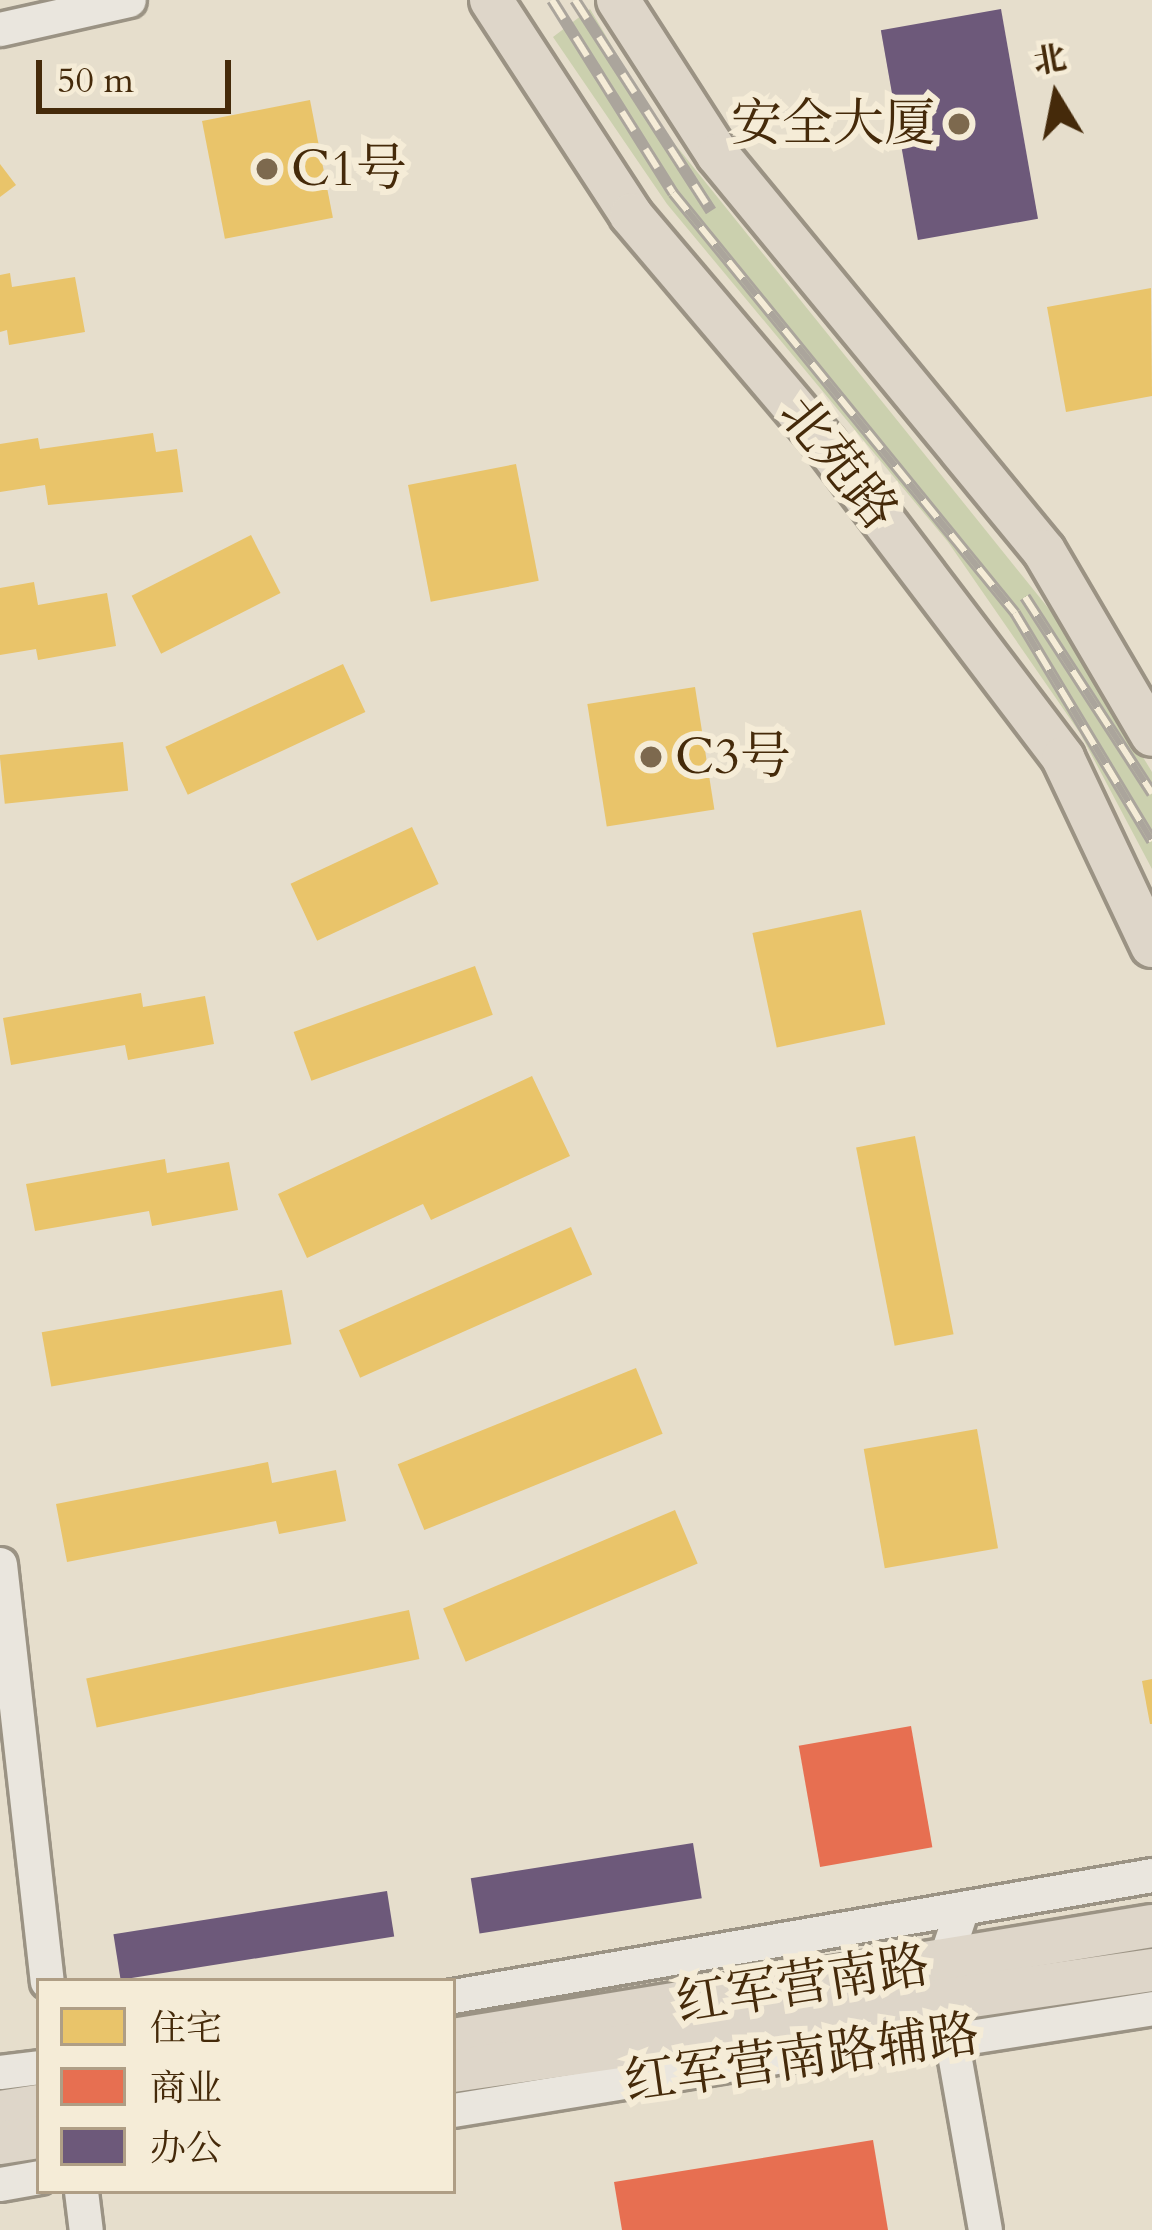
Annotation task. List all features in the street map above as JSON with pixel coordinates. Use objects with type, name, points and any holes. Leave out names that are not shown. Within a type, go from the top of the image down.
[{"type":"main road","name":"北苑路","points":[[618,0],[718,155],[1044,551],[1152,735]]},
{"type":"main road","name":"北苑路","points":[[505,4],[631,215],[854,480],[1063,758],[1152,946]]},
{"type":"main road","name":"红军营南路","points":[[456,2040],[947,2002],[1152,1926]]},
{"type":"main road","name":"红军营南路","points":[[456,2071],[815,2014],[947,2002],[1152,1970]]},
{"type":"main road","points":[[0,2112],[36,2106]]},
{"type":"main road","points":[[0,2144],[36,2138]]},
{"type":"street","points":[[0,29],[129,0]]},
{"type":"street","points":[[0,1564],[46,1978]]},
{"type":"street","points":[[456,1995],[1152,1875]]},
{"type":"street","points":[[962,1908],[947,2002],[986,2230]]},
{"type":"street","name":"红军营南路辅路","points":[[456,2110],[844,2046],[947,2002],[1152,2008]]},
{"type":"street","points":[[0,2072],[36,2067]]},
{"type":"street","points":[[0,2184],[36,2178]]},
{"type":"street","points":[[81,2194],[86,2230]]},
{"type":"green space","points":[[590,9],[657,122],[1066,630],[1152,772],[1152,869],[1080,733],[948,542],[667,204],[553,37]]},
{"type":"building: 住宅","name":"C1号","points":[[310,100],[333,218],[225,239],[202,121]]},
{"type":"building: 住宅","points":[[0,164],[16,185],[0,197]]},
{"type":"building: 住宅","points":[[10,273],[12,287],[75,277],[85,332],[9,345],[7,330],[0,332],[0,275]]},
{"type":"building: 住宅","points":[[1151,288],[1152,396],[1066,412],[1047,307]]},
{"type":"building: 住宅","points":[[153,433],[156,452],[177,449],[183,492],[48,505],[45,485],[0,492],[0,444],[38,438],[40,449]]},
{"type":"building: 住宅","points":[[516,464],[539,581],[431,602],[408,485]]},
{"type":"building: 住宅","points":[[251,535],[281,593],[161,654],[132,596]]},
{"type":"building: 住宅","points":[[34,582],[38,605],[107,593],[116,646],[38,660],[36,649],[0,655],[0,588]]},
{"type":"building: 住宅","points":[[343,664],[365,712],[188,795],[165,747]]},
{"type":"building: 住宅","name":"C3号","points":[[695,687],[714,809],[607,827],[587,704]]},
{"type":"building: 住宅","points":[[123,742],[128,791],[5,804],[0,755]]},
{"type":"building: 住宅","points":[[412,827],[439,884],[317,941],[291,884]]},
{"type":"building: 住宅","points":[[861,910],[885,1024],[777,1048],[752,933]]},
{"type":"building: 住宅","points":[[475,966],[493,1015],[311,1081],[294,1032]]},
{"type":"building: 住宅","points":[[141,993],[143,1007],[205,996],[214,1044],[128,1060],[125,1045],[11,1065],[3,1018]]},
{"type":"building: 住宅","points":[[532,1076],[570,1156],[431,1220],[423,1204],[307,1258],[278,1194]]},
{"type":"building: 住宅","points":[[915,1136],[954,1334],[895,1346],[856,1147]]},
{"type":"building: 住宅","points":[[165,1159],[167,1173],[229,1162],[238,1210],[152,1226],[149,1211],[35,1231],[26,1184]]},
{"type":"building: 住宅","points":[[571,1227],[592,1275],[360,1378],[339,1330]]},
{"type":"building: 住宅","points":[[282,1290],[292,1344],[51,1387],[42,1332]]},
{"type":"building: 住宅","points":[[636,1368],[663,1434],[424,1530],[398,1464]]},
{"type":"building: 住宅","points":[[977,1429],[998,1548],[885,1568],[864,1449]]},
{"type":"building: 住宅","points":[[268,1462],[272,1483],[336,1470],[346,1521],[279,1534],[276,1521],[67,1562],[56,1504]]},
{"type":"building: 住宅","points":[[675,1510],[698,1563],[466,1662],[443,1608]]},
{"type":"building: 住宅","points":[[409,1610],[419,1659],[97,1728],[86,1679]]},
{"type":"building: 住宅","points":[[1152,1679],[1152,1724],[1150,1724],[1142,1681]]},
{"type":"building: 商业","points":[[911,1726],[932,1847],[820,1867],[799,1746]]},
{"type":"building: 商业","points":[[873,2140],[888,2230],[622,2230],[614,2182]]},
{"type":"building: 办公","name":"安全大厦","points":[[1001,9],[1038,219],[918,240],[881,30]]},
{"type":"building: 办公","points":[[693,1843],[702,1898],[480,1934],[471,1878]]},
{"type":"building: 办公","points":[[387,1891],[394,1936],[120,1978],[113,1934]]},
{"type":"railway","points":[[552,0],[673,193],[1015,613],[1152,841]]},
{"type":"railway","points":[[575,0],[711,211]]},
{"type":"railway","points":[[1025,597],[1152,793]]},
{"type":"place","name":"安全大厦","points":[[959,124]]},
{"type":"place","name":"C1号","points":[[267,169]]},
{"type":"place","name":"C3号","points":[[651,757]]}]
